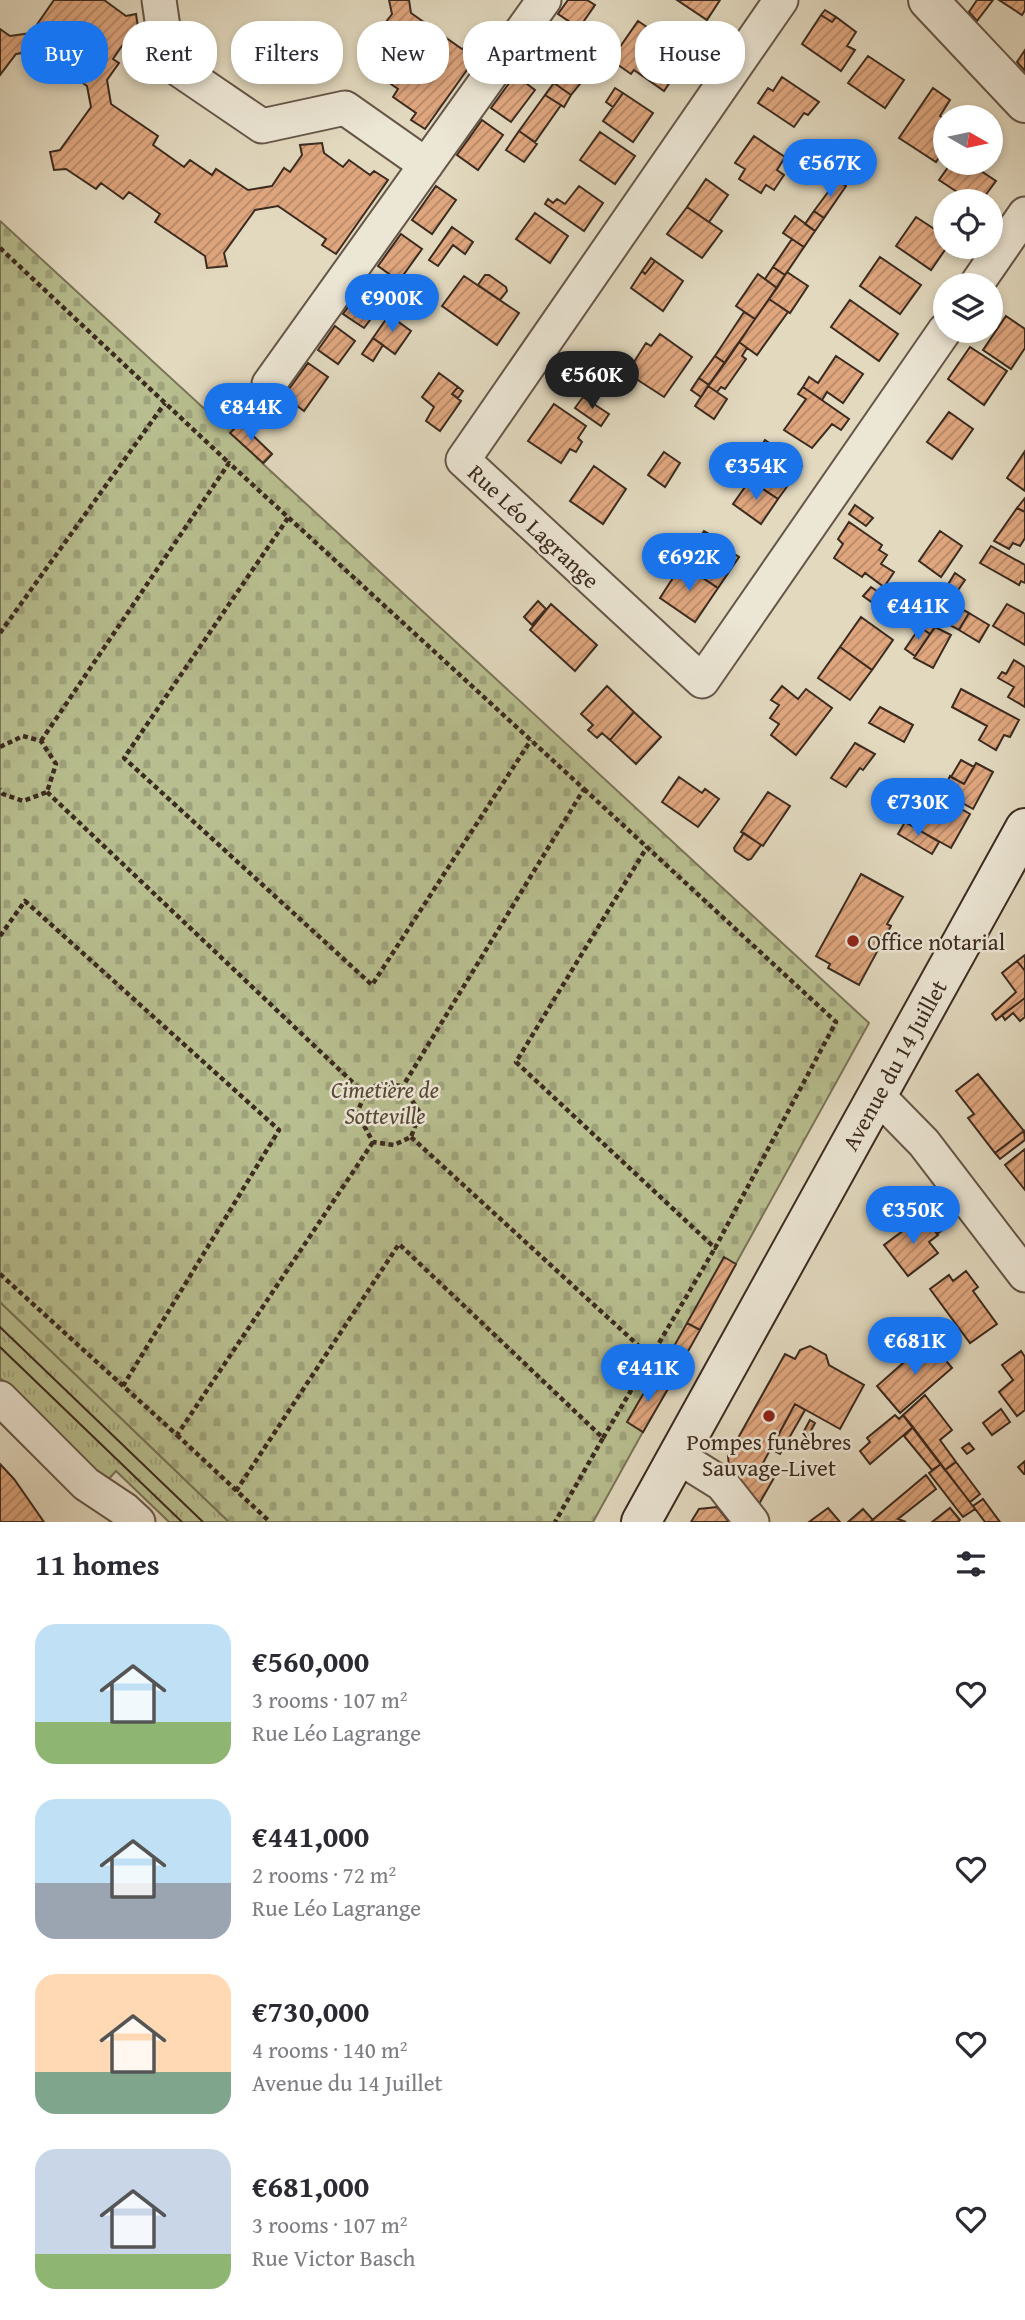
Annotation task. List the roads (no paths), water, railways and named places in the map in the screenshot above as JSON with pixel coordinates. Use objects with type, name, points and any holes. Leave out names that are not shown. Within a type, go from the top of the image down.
[{"type":"main road","points":[[928,0],[1025,103]]},
{"type":"main road","name":"Avenue du 14 Juillet","points":[[641,1522],[1025,828]]},
{"type":"street","points":[[159,0],[168,62],[262,126],[345,108],[426,165]]},
{"type":"street","points":[[269,384],[544,0]]},
{"type":"street","name":"Rue Léo Lagrange","points":[[781,0],[463,460],[702,681],[936,343]]},
{"type":"street","points":[[984,273],[1025,214]]},
{"type":"street","points":[[877,1095],[924,1143],[1025,1275]]},
{"type":"street","points":[[0,1398],[86,1483],[138,1522]]},
{"type":"street","points":[[677,1456],[722,1484],[752,1522]]},
{"type":"street","points":[[86,1483],[107,1522]]},
{"type":"tram line","points":[[0,1327],[203,1522]]},
{"type":"tram line","points":[[0,1347],[182,1522]]},
{"type":"place","name":"Office notarial","points":[[853,941]]},
{"type":"place","name":"Pompes funèbres Sauvage-Livet","points":[[769,1416]]},
{"type":"park label","name":"Cimetière de Sotteville","points":[[385,1102]]}]
